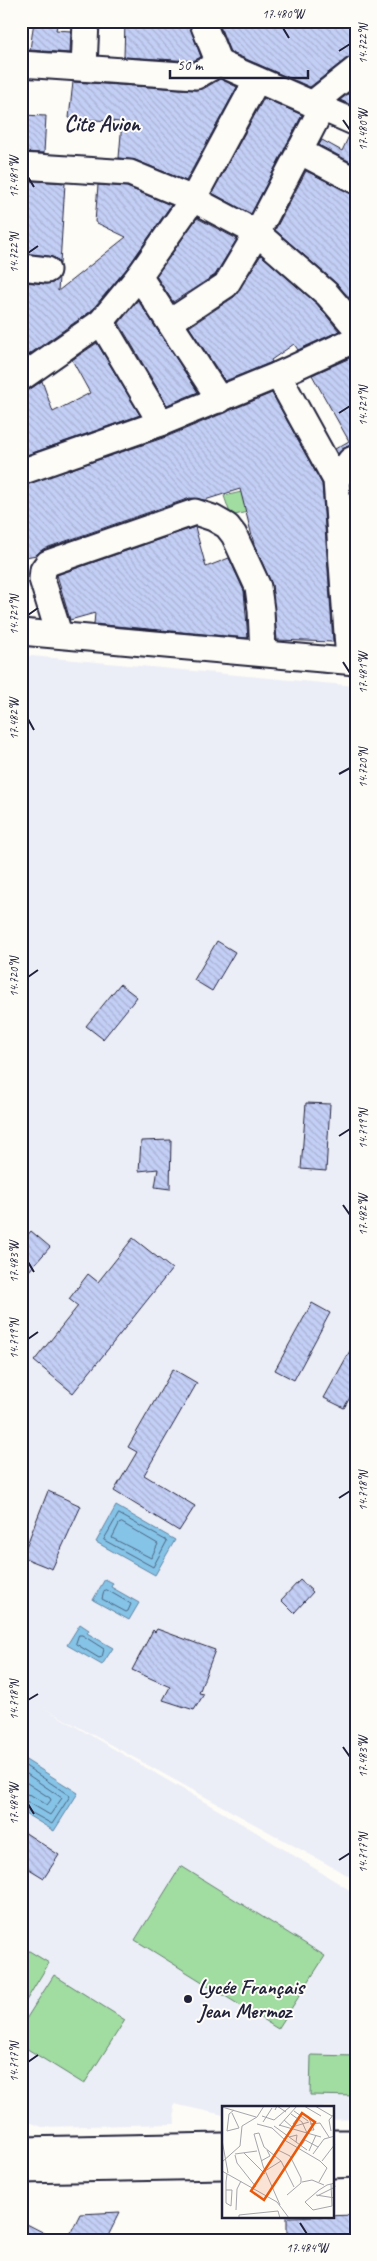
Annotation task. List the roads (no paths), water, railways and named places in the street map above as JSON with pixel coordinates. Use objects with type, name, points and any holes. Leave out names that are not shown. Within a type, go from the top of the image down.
[{"type":"street","points":[[84,68],[86,21]]},
{"type":"street","points":[[203,22],[219,63],[356,123]]},
{"type":"street","points":[[21,64],[196,76],[219,63]]},
{"type":"street","points":[[170,322],[226,285],[257,233],[299,151],[317,106],[356,69]]},
{"type":"street","points":[[21,378],[101,322],[139,276],[193,199],[257,80]]},
{"type":"street","points":[[299,151],[356,180]]},
{"type":"street","points":[[21,166],[130,173],[193,199],[257,233],[327,294],[353,341],[220,400],[161,423],[21,472]]},
{"type":"street","points":[[21,267],[47,270]]},
{"type":"street","points":[[139,276],[220,400]]},
{"type":"street","points":[[101,322],[161,423]]},
{"type":"street","points":[[21,632],[352,662],[336,480],[278,375]]},
{"type":"street","points":[[336,480],[351,460],[356,458]]},
{"type":"street","points":[[59,634],[42,579],[48,563],[195,512],[213,518],[227,526],[234,535],[259,592],[263,653]]},
{"type":"street","points":[[334,2144],[356,2143]]},
{"type":"street","points":[[21,2150],[222,2146]]},
{"type":"street","points":[[334,2165],[356,2164]]},
{"type":"street","points":[[21,2170],[222,2166]]},
{"type":"water","points":[[116,1506],[175,1540],[155,1575],[96,1542]]},
{"type":"water","points":[[105,1579],[113,1583],[111,1587],[139,1603],[129,1620],[93,1600]]},
{"type":"water","points":[[80,1624],[89,1630],[87,1633],[113,1648],[102,1665],[67,1645]]},
{"type":"water","points":[[21,1757],[78,1793],[54,1831],[21,1811]]},
{"type":"place","name":"Lycée Français Jean Mermoz","points":[[188,1999]]},
{"type":"district","name":"Cite Avion","points":[[102,123]]}]
